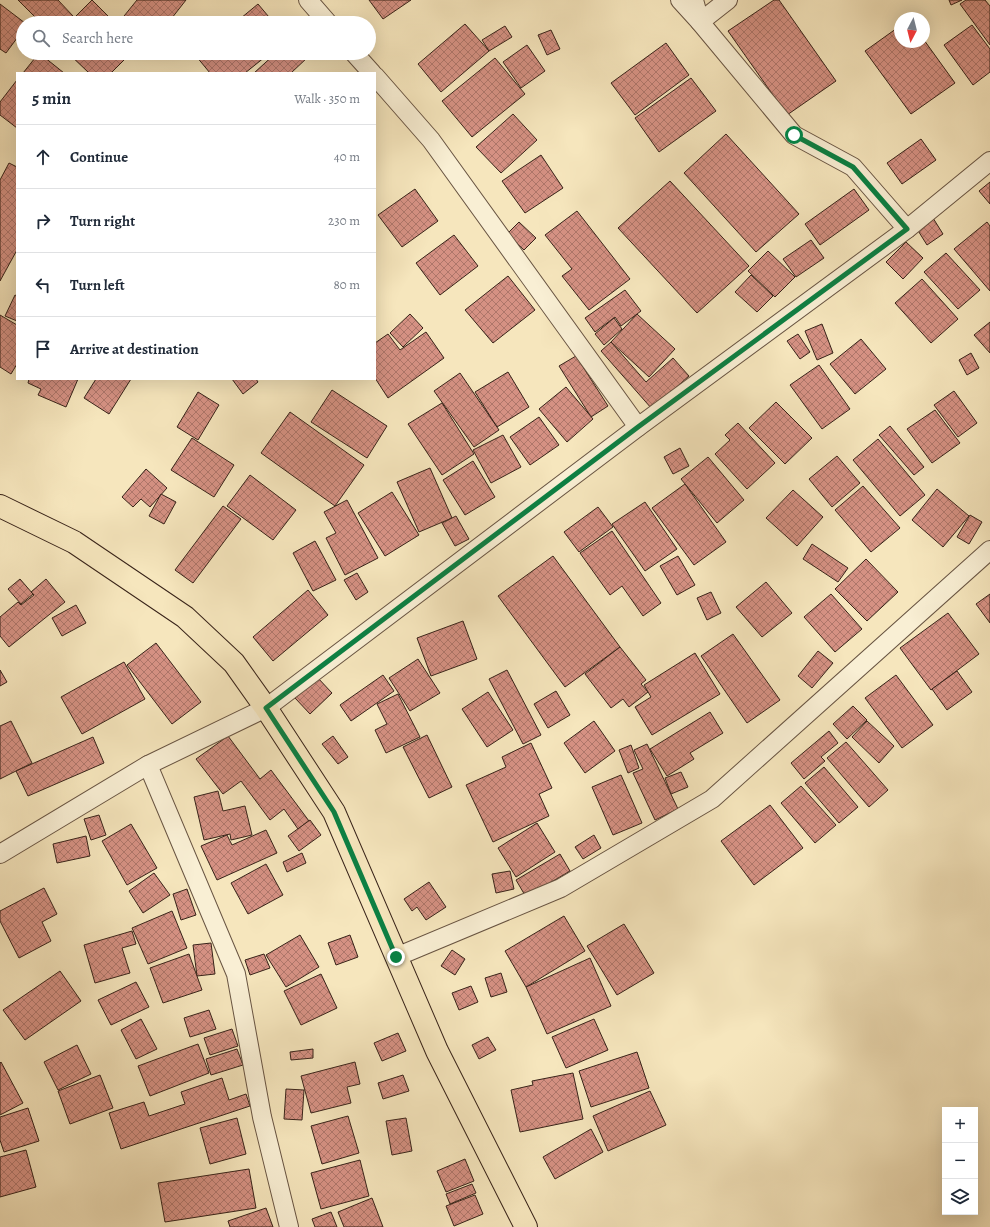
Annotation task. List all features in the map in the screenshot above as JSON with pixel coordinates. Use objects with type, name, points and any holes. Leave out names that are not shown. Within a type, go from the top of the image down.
[{"type":"main road","points":[[0,506],[74,542],[185,616],[234,663],[266,708],[334,812],[437,1051],[526,1227]]},
{"type":"street","points":[[308,0],[322,16]]},
{"type":"street","points":[[680,0],[794,135],[853,167],[907,229]]},
{"type":"street","points":[[694,0],[700,22]]},
{"type":"street","points":[[700,22],[728,0]]},
{"type":"street","points":[[360,60],[371,72]]},
{"type":"street","points":[[376,77],[431,140],[638,427]]},
{"type":"street","points":[[0,854],[148,765],[266,708],[638,427],[907,229],[990,161]]},
{"type":"street","points":[[396,957],[561,888],[712,799],[990,550]]},
{"type":"street","points":[[148,765],[236,974],[262,1117],[289,1227]]},
{"type":"building","points":[[18,0],[58,0],[73,16],[34,16]]},
{"type":"building","points":[[92,0],[108,16],[76,16]]},
{"type":"building","points":[[137,0],[186,0],[173,16],[124,16]]},
{"type":"building","points":[[369,0],[411,0],[383,19]]},
{"type":"building","points":[[774,0],[779,0],[836,81],[787,115],[728,31]]},
{"type":"building","points":[[949,0],[962,0],[951,5]]},
{"type":"building","points":[[966,0],[985,0],[990,6],[990,45],[960,4]]},
{"type":"building","points":[[0,4],[16,16],[16,39],[6,53],[0,49]]},
{"type":"building","points":[[258,4],[268,16],[243,16]]},
{"type":"building","points":[[465,24],[489,51],[441,92],[418,64]]},
{"type":"building","points":[[972,25],[990,49],[990,72],[973,85],[944,45]]},
{"type":"building","points":[[505,26],[512,37],[489,51],[482,40]]},
{"type":"building","points":[[551,30],[560,49],[547,55],[538,35]]},
{"type":"building","points":[[894,30],[894,48],[930,48],[955,83],[911,114],[865,51]]},
{"type":"building","points":[[666,43],[689,75],[635,115],[611,83]]},
{"type":"building","points":[[527,45],[545,71],[521,88],[503,62]]},
{"type":"building","points":[[495,58],[525,94],[472,137],[442,101]]},
{"type":"building","points":[[33,60],[48,60],[63,72],[24,72]]},
{"type":"building","points":[[75,60],[124,60],[112,72],[88,72]]},
{"type":"building","points":[[199,60],[261,60],[246,72],[209,72]]},
{"type":"building","points":[[268,60],[305,60],[292,72],[255,72]]},
{"type":"building","points":[[691,78],[716,111],[659,152],[635,118]]},
{"type":"building","points":[[16,81],[16,127],[0,115],[0,102]]},
{"type":"building","points":[[513,114],[537,140],[501,173],[476,147]]},
{"type":"building","points":[[726,134],[799,214],[756,252],[684,173]]},
{"type":"building","points":[[921,139],[936,160],[902,184],[887,163]]},
{"type":"building","points":[[541,155],[563,188],[525,213],[502,181]]},
{"type":"building","points":[[9,163],[16,166],[16,252],[0,281],[0,180]]},
{"type":"building","points":[[670,181],[749,266],[697,313],[618,228]]},
{"type":"building","points":[[990,182],[990,204],[979,191]]},
{"type":"building","points":[[415,189],[438,221],[402,247],[378,215]]},
{"type":"building","points":[[854,189],[869,210],[820,245],[805,224]]},
{"type":"building","points":[[577,211],[630,279],[589,310],[562,276],[572,269],[545,235]]},
{"type":"building","points":[[933,218],[943,234],[927,245],[917,229]]},
{"type":"building","points":[[519,222],[536,238],[524,250],[507,234]]},
{"type":"building","points":[[987,222],[990,226],[990,291],[954,249]]},
{"type":"building","points":[[454,235],[478,266],[440,295],[416,263]]},
{"type":"building","points":[[811,240],[824,258],[796,277],[783,259]]},
{"type":"building","points":[[906,242],[923,258],[903,279],[886,262]]},
{"type":"building","points":[[768,251],[795,277],[775,297],[748,271]]},
{"type":"building","points":[[946,253],[980,290],[958,309],[924,272]]},
{"type":"building","points":[[751,275],[773,296],[757,312],[735,292]]},
{"type":"building","points":[[508,276],[535,310],[493,343],[465,310]]},
{"type":"building","points":[[922,279],[958,319],[931,343],[895,303]]},
{"type":"building","points":[[625,290],[641,311],[621,326],[615,317],[595,332],[585,318]]},
{"type":"building","points":[[15,295],[16,296],[16,321],[5,316]]},
{"type":"building","points":[[410,314],[423,328],[403,347],[390,333]]},
{"type":"building","points":[[637,314],[675,349],[649,377],[611,342]]},
{"type":"building","points":[[0,315],[16,324],[16,366],[11,374],[0,367]]},
{"type":"building","points":[[614,318],[622,329],[604,345],[595,334]]},
{"type":"building","points":[[990,322],[990,353],[974,335]]},
{"type":"building","points":[[822,324],[833,353],[817,360],[805,331]]},
{"type":"building","points":[[426,332],[444,358],[388,398],[376,380],[376,342],[388,334],[400,350]]},
{"type":"building","points":[[798,334],[810,352],[800,359],[787,341]]},
{"type":"building","points":[[861,339],[886,369],[855,394],[830,364]]},
{"type":"building","points":[[611,342],[646,382],[673,358],[689,376],[652,409],[601,351]]},
{"type":"building","points":[[971,353],[979,368],[967,375],[959,360]]},
{"type":"building","points":[[576,356],[608,406],[591,417],[559,366]]},
{"type":"building","points":[[819,365],[850,409],[822,429],[790,385]]},
{"type":"building","points":[[508,372],[529,407],[497,427],[475,392]]},
{"type":"building","points":[[460,373],[499,430],[474,447],[434,391]]},
{"type":"building","points":[[29,380],[78,380],[66,407],[38,395],[41,389],[28,383]]},
{"type":"building","points":[[95,380],[130,380],[109,414],[84,398]]},
{"type":"building","points":[[233,380],[257,380],[258,382],[243,394]]},
{"type":"building","points":[[566,387],[593,419],[567,442],[539,409]]},
{"type":"building","points":[[332,390],[387,426],[367,458],[311,422]]},
{"type":"building","points":[[954,391],[977,423],[958,437],[934,405]]},
{"type":"building","points":[[198,392],[219,405],[198,440],[177,427]]},
{"type":"building","points":[[776,402],[812,438],[785,464],[749,428]]},
{"type":"building","points":[[442,403],[474,454],[442,475],[408,424]]},
{"type":"building","points":[[935,410],[960,443],[932,463],[907,429]]},
{"type":"building","points":[[290,412],[364,465],[335,506],[261,453]]},
{"type":"building","points":[[539,417],[559,445],[530,465],[510,437]]},
{"type":"building","points":[[738,423],[775,463],[747,489],[715,454],[730,440],[725,435]]},
{"type":"building","points":[[890,426],[924,467],[914,475],[879,435]]},
{"type":"building","points":[[503,435],[521,467],[491,483],[473,450]]},
{"type":"building","points":[[192,438],[234,465],[214,497],[171,470]]},
{"type":"building","points":[[878,439],[925,495],[900,516],[853,460]]},
{"type":"building","points":[[680,448],[689,466],[673,474],[664,457]]},
{"type":"building","points":[[837,456],[860,483],[832,507],[809,479]]},
{"type":"building","points":[[708,457],[744,500],[717,523],[681,479]]},
{"type":"building","points":[[473,461],[495,497],[465,515],[443,480]]},
{"type":"building","points":[[430,468],[452,518],[419,532],[397,482]]},
{"type":"building","points":[[146,469],[167,488],[150,507],[141,499],[133,507],[122,497]]},
{"type":"building","points":[[250,475],[296,510],[273,540],[227,506]]},
{"type":"building","points":[[685,484],[726,542],[694,565],[652,508]]},
{"type":"building","points":[[863,486],[900,528],[871,552],[835,510]]},
{"type":"building","points":[[937,489],[969,516],[943,547],[912,520]]},
{"type":"building","points":[[793,490],[823,517],[797,546],[766,518]]},
{"type":"building","points":[[392,492],[419,535],[385,556],[358,513]]},
{"type":"building","points":[[161,494],[176,502],[164,524],[149,516]]},
{"type":"building","points":[[347,500],[378,558],[345,575],[326,538],[336,533],[324,512]]},
{"type":"building","points":[[645,502],[677,549],[645,571],[612,524]]},
{"type":"building","points":[[223,506],[241,519],[193,583],[175,570]]},
{"type":"building","points":[[598,507],[613,527],[579,552],[564,532]]},
{"type":"building","points":[[970,515],[982,522],[969,544],[957,537]]},
{"type":"building","points":[[456,516],[469,539],[455,546],[442,523]]},
{"type":"building","points":[[612,531],[661,603],[643,616],[622,586],[610,595],[580,553]]},
{"type":"building","points":[[315,541],[336,580],[313,591],[293,553]]},
{"type":"building","points":[[812,544],[848,568],[838,582],[803,559]]},
{"type":"building","points":[[553,556],[620,647],[565,687],[498,596]]},
{"type":"building","points":[[678,556],[695,585],[677,595],[660,566]]},
{"type":"building","points":[[866,559],[898,592],[867,621],[835,589]]},
{"type":"building","points":[[357,573],[368,592],[356,600],[344,580]]},
{"type":"building","points":[[20,579],[33,594],[21,604],[8,589]]},
{"type":"building","points":[[46,579],[65,602],[9,647],[0,636],[0,617],[18,602],[21,605],[34,595],[31,592]]},
{"type":"building","points":[[766,582],[792,613],[762,637],[736,607]]},
{"type":"building","points":[[308,590],[328,615],[273,661],[253,637]]},
{"type":"building","points":[[711,592],[721,613],[707,620],[697,598]]},
{"type":"building","points":[[831,594],[862,629],[835,652],[804,617]]},
{"type":"building","points":[[990,594],[990,623],[976,604]]},
{"type":"building","points":[[76,605],[86,623],[62,636],[52,618]]},
{"type":"building","points":[[948,613],[979,654],[931,690],[900,648]]},
{"type":"building","points":[[463,621],[477,659],[431,676],[417,638]]},
{"type":"building","points":[[733,634],[780,700],[747,723],[701,656]]},
{"type":"building","points":[[156,643],[201,702],[172,724],[127,665]]},
{"type":"building","points":[[620,647],[646,680],[641,684],[648,692],[629,707],[623,699],[611,708],[585,674]]},
{"type":"building","points":[[818,651],[833,663],[812,688],[798,676]]},
{"type":"building","points":[[695,653],[720,694],[652,735],[635,707],[651,697],[644,685]]},
{"type":"building","points":[[418,659],[440,693],[410,711],[389,678]]},
{"type":"building","points":[[124,662],[145,699],[82,734],[61,697]]},
{"type":"building","points":[[0,670],[7,682],[0,686]]},
{"type":"building","points":[[507,670],[541,735],[523,744],[489,679]]},
{"type":"building","points":[[957,671],[972,692],[947,710],[932,689]]},
{"type":"building","points":[[383,675],[394,691],[351,721],[340,705]]},
{"type":"building","points":[[896,675],[933,725],[902,748],[865,698]]},
{"type":"building","points":[[317,677],[332,693],[310,714],[295,698]]},
{"type":"building","points":[[556,691],[570,715],[548,728],[534,704]]},
{"type":"building","points":[[488,692],[513,730],[487,747],[462,709]]},
{"type":"building","points":[[398,694],[420,737],[386,753],[375,730],[387,724],[377,704]]},
{"type":"building","points":[[853,706],[867,720],[847,739],[833,724]]},
{"type":"building","points":[[710,712],[723,733],[690,753],[694,759],[667,776],[650,749]]},
{"type":"building","points":[[11,721],[32,763],[0,779],[0,726]]},
{"type":"building","points":[[594,721],[615,751],[585,773],[564,743]]},
{"type":"building","points":[[867,721],[894,746],[879,763],[852,737]]},
{"type":"building","points":[[829,731],[838,743],[821,757],[825,761],[804,779],[791,763]]},
{"type":"building","points":[[427,735],[452,787],[429,798],[403,747]]},
{"type":"building","points":[[228,736],[260,779],[271,770],[309,821],[298,829],[284,809],[270,820],[241,781],[223,794],[196,759]]},
{"type":"building","points":[[333,736],[348,757],[338,764],[322,744]]},
{"type":"building","points":[[93,737],[104,763],[28,796],[16,771]]},
{"type":"building","points":[[846,742],[888,790],[869,807],[827,758]]},
{"type":"building","points":[[531,743],[552,788],[539,794],[549,816],[493,842],[466,785],[506,767],[502,757]]},
{"type":"building","points":[[647,744],[678,809],[655,820],[633,773],[643,769],[634,750]]},
{"type":"building","points":[[631,745],[639,768],[628,773],[619,750]]},
{"type":"building","points":[[824,767],[858,807],[839,823],[805,783]]},
{"type":"building","points":[[681,772],[688,787],[671,794],[665,778]]},
{"type":"building","points":[[621,775],[642,823],[613,835],[592,787]]},
{"type":"building","points":[[801,786],[836,825],[815,843],[781,803]]},
{"type":"building","points":[[218,791],[223,811],[245,806],[252,835],[231,840],[230,834],[204,840],[194,797]]},
{"type":"building","points":[[770,805],[803,848],[754,885],[721,841]]},
{"type":"building","points":[[99,815],[106,835],[91,840],[84,819]]},
{"type":"building","points":[[310,820],[321,835],[299,851],[288,836]]},
{"type":"building","points":[[537,823],[555,852],[516,877],[498,848]]},
{"type":"building","points":[[131,824],[157,868],[127,885],[102,841]]},
{"type":"building","points":[[266,830],[277,853],[217,880],[201,846],[227,835],[232,845]]},
{"type":"building","points":[[594,835],[601,848],[583,859],[575,847]]},
{"type":"building","points":[[86,836],[90,856],[57,863],[53,844]]},
{"type":"building","points":[[302,853],[306,863],[287,872],[283,862]]},
{"type":"building","points":[[560,854],[570,871],[526,897],[516,880]]},
{"type":"building","points":[[266,864],[283,895],[248,914],[231,883]]},
{"type":"building","points":[[510,871],[514,889],[496,893],[492,874]]},
{"type":"building","points":[[154,873],[170,895],[143,913],[129,891]]},
{"type":"building","points":[[429,882],[446,907],[426,920],[417,907],[412,911],[404,899]]},
{"type":"building","points":[[44,888],[57,914],[42,922],[51,941],[19,958],[0,921],[0,911]]},
{"type":"building","points":[[187,889],[196,915],[181,920],[173,894]]},
{"type":"building","points":[[172,911],[187,948],[148,964],[132,928]]},
{"type":"building","points":[[564,916],[585,951],[526,987],[505,951]]},
{"type":"building","points":[[624,924],[654,973],[617,995],[587,946]]},
{"type":"building","points":[[132,931],[136,944],[122,948],[130,973],[95,983],[84,945]]},
{"type":"building","points":[[300,935],[319,967],[286,987],[266,955]]},
{"type":"building","points":[[350,935],[358,957],[336,965],[328,943]]},
{"type":"building","points":[[211,943],[215,974],[197,976],[193,945]]},
{"type":"building","points":[[452,950],[465,959],[455,975],[441,966]]},
{"type":"building","points":[[189,954],[202,990],[163,1003],[150,968]]},
{"type":"building","points":[[264,954],[270,968],[250,975],[245,960]]},
{"type":"building","points":[[590,958],[611,1006],[547,1034],[526,987]]},
{"type":"building","points":[[60,971],[81,1001],[25,1040],[3,1010]]},
{"type":"building","points":[[501,973],[507,992],[491,997],[485,978]]},
{"type":"building","points":[[321,974],[337,1008],[301,1025],[284,991]]},
{"type":"building","points":[[136,982],[149,1007],[111,1025],[98,1000]]},
{"type":"building","points":[[471,986],[478,1002],[459,1010],[452,993]]},
{"type":"building","points":[[209,1010],[216,1029],[190,1037],[184,1018]]},
{"type":"building","points":[[141,1019],[157,1049],[136,1059],[121,1030]]},
{"type":"building","points":[[594,1019],[608,1050],[566,1068],[552,1037]]},
{"type":"building","points":[[232,1029],[238,1046],[210,1055],[204,1038]]},
{"type":"building","points":[[398,1033],[406,1051],[382,1061],[374,1043]]},
{"type":"building","points":[[488,1037],[496,1050],[479,1059],[472,1045]]},
{"type":"building","points":[[198,1044],[209,1073],[150,1096],[138,1066]]},
{"type":"building","points":[[77,1045],[91,1074],[58,1090],[44,1062]]},
{"type":"building","points":[[237,1049],[243,1065],[211,1075],[206,1059]]},
{"type":"building","points":[[313,1049],[313,1058],[291,1060],[290,1052]]},
{"type":"building","points":[[637,1052],[649,1088],[591,1107],[579,1071]]},
{"type":"building","points":[[1,1062],[23,1103],[0,1115],[0,1063]]},
{"type":"building","points":[[355,1062],[360,1084],[347,1087],[351,1103],[311,1113],[301,1076]]},
{"type":"building","points":[[573,1073],[583,1119],[520,1132],[511,1090],[533,1085],[532,1081]]},
{"type":"building","points":[[100,1075],[113,1108],[70,1124],[58,1091]]},
{"type":"building","points":[[403,1075],[409,1091],[383,1099],[378,1083]]},
{"type":"building","points":[[222,1078],[229,1100],[246,1094],[250,1106],[121,1149],[109,1113],[144,1102],[149,1116],[185,1104],[181,1092]]},
{"type":"building","points":[[286,1089],[304,1090],[302,1120],[284,1119]]},
{"type":"building","points":[[650,1091],[666,1125],[608,1151],[593,1116]]},
{"type":"building","points":[[28,1108],[39,1141],[4,1152],[0,1140],[0,1117]]},
{"type":"building","points":[[348,1116],[359,1153],[322,1164],[311,1126]]},
{"type":"building","points":[[237,1118],[246,1154],[210,1164],[200,1128]]},
{"type":"building","points":[[406,1118],[412,1151],[392,1155],[386,1121]]},
{"type":"building","points":[[591,1129],[603,1152],[555,1179],[543,1157]]},
{"type":"building","points":[[26,1150],[36,1187],[0,1197],[0,1157]]},
{"type":"building","points":[[465,1159],[474,1181],[446,1192],[437,1171]]},
{"type":"building","points":[[360,1160],[369,1196],[321,1209],[311,1173]]},
{"type":"building","points":[[249,1169],[256,1208],[165,1222],[158,1183]]},
{"type":"building","points":[[472,1184],[476,1193],[450,1204],[446,1194]]},
{"type":"building","points":[[475,1195],[483,1214],[454,1226],[446,1206]]},
{"type":"building","points":[[372,1198],[383,1227],[344,1227],[338,1212]]},
{"type":"building","points":[[266,1208],[273,1227],[230,1227],[228,1221]]},
{"type":"building","points":[[331,1212],[337,1227],[315,1227],[312,1219]]},
{"type":"route","points":[[396,957],[334,812],[266,708],[638,427],[907,229],[853,167],[794,135]]}]
